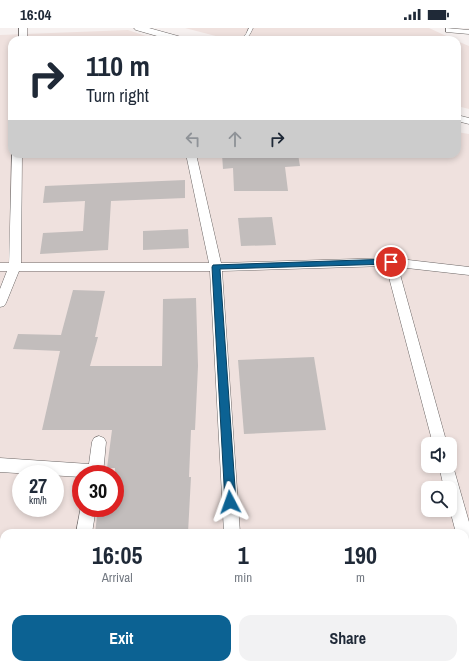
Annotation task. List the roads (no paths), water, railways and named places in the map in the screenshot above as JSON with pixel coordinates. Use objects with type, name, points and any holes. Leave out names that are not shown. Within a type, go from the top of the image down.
[{"type":"street","points":[[139,28],[168,36]]},
{"type":"street","points":[[449,30],[469,32]]},
{"type":"street","points":[[0,303],[15,267],[17,158]]},
{"type":"street","points":[[192,158],[216,267],[232,529]]},
{"type":"street","points":[[0,267],[216,267],[391,262],[469,271]]},
{"type":"street","points":[[391,262],[438,437]]},
{"type":"street","points":[[96,465],[99,442]]},
{"type":"street","points":[[0,465],[72,470]]},
{"type":"street","points":[[448,473],[463,529]]},
{"type":"street","points":[[85,529],[87,517]]}]
